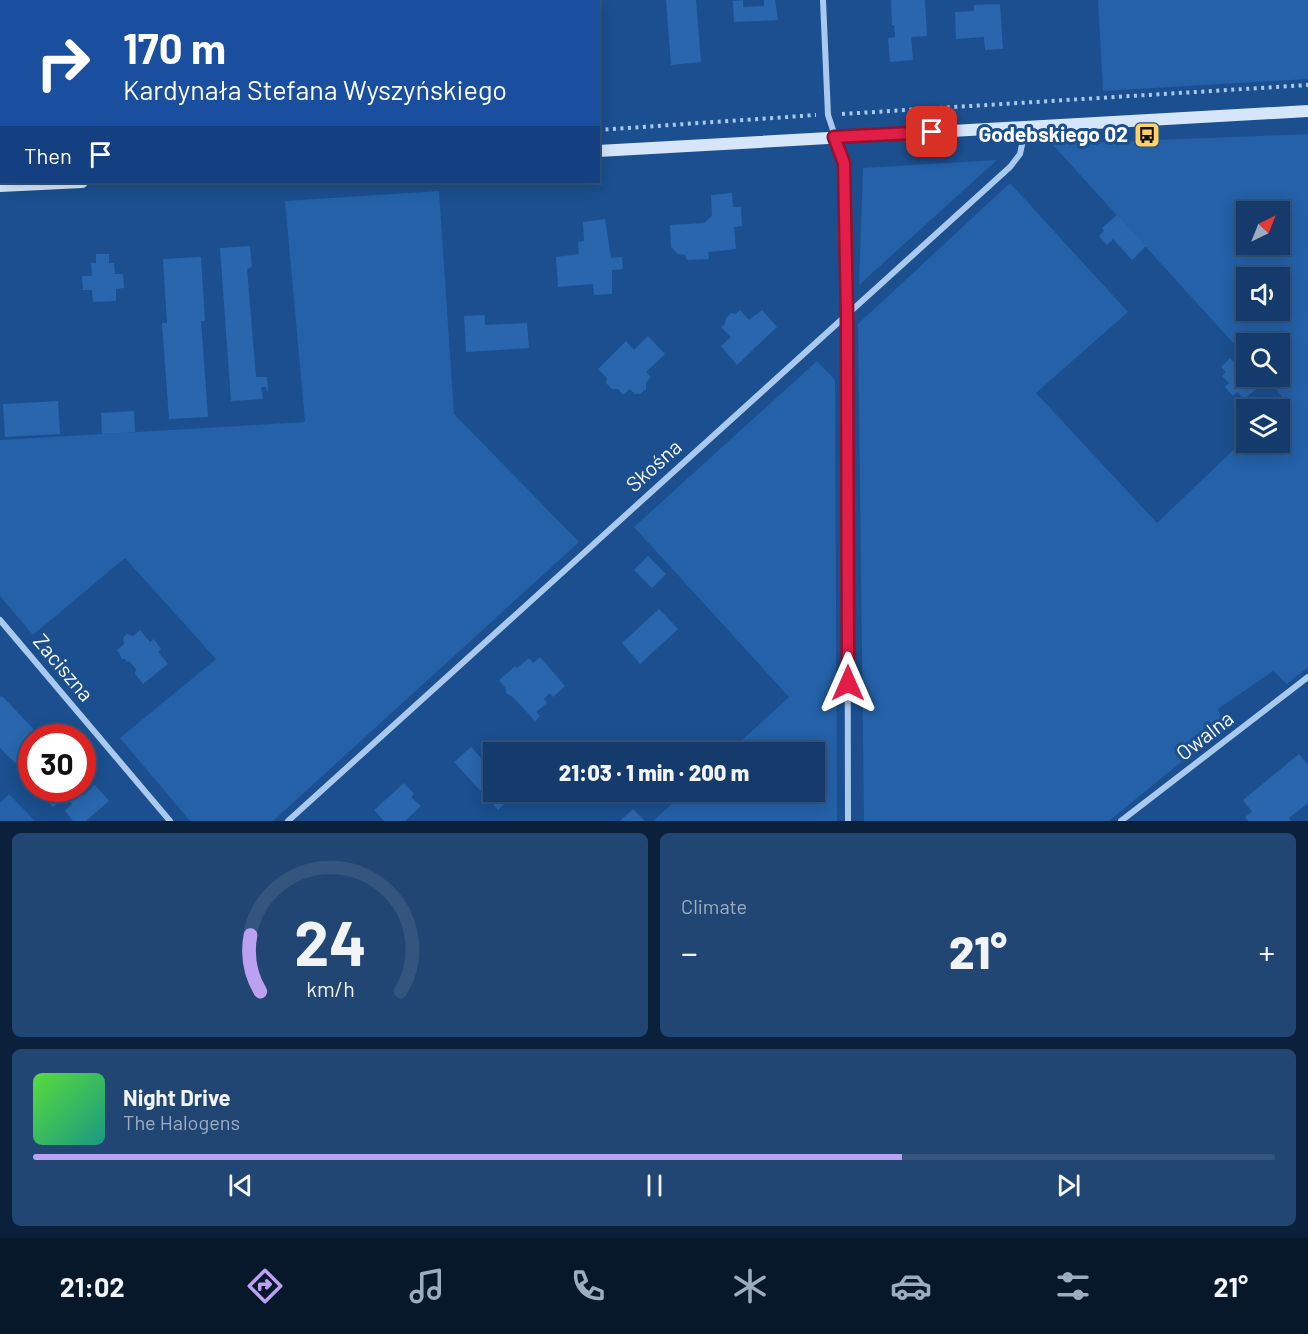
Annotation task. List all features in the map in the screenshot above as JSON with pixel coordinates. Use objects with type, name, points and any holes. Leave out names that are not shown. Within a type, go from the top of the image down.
[{"type":"main road","points":[[600,151],[1308,111]]},
{"type":"main road","points":[[0,186],[62,183]]},
{"type":"street","points":[[822,0],[828,115],[844,163],[847,316],[848,821]]},
{"type":"street","name":"Skośna","points":[[288,821],[1010,167],[1020,154],[1026,126]]},
{"type":"street","name":"Zaciszna","points":[[0,620],[170,821]]},
{"type":"street","name":"Owalna","points":[[1121,821],[1308,677]]},
{"type":"path","points":[[842,114],[1308,85]]},
{"type":"path","points":[[600,130],[813,116]]},
{"type":"shaded area","points":[[1098,0],[1308,0],[1308,79],[1103,91]]},
{"type":"shaded area","points":[[1308,134],[1308,667],[1287,684],[1273,671],[1218,709],[1224,727],[1109,821],[864,821],[858,324],[1010,183],[1128,312],[1036,393],[1157,523],[1236,448],[1236,453],[1290,453],[1290,399],[1284,399],[1274,387],[1290,387],[1290,333],[1236,333],[1236,346],[1052,144]]},
{"type":"shaded area","points":[[997,160],[859,285],[863,168]]},
{"type":"shaded area","points":[[439,191],[454,414],[579,542],[273,821],[190,821],[120,738],[216,659],[125,558],[33,635],[0,596],[0,440],[305,422],[285,201]]},
{"type":"shaded area","points":[[817,361],[835,380],[837,821],[653,821],[674,802],[825,802],[825,742],[740,742],[789,697],[634,527]]},
{"type":"shaded area","points":[[9,794],[35,821],[0,821],[0,803]]},
{"type":"building","points":[[666,0],[696,0],[701,62],[671,65]]},
{"type":"building","points":[[743,0],[743,7],[764,6],[764,0],[775,0],[778,20],[734,22],[733,1]]},
{"type":"building","points":[[891,0],[925,0],[927,36],[911,37],[913,60],[890,62],[888,38],[895,37]]},
{"type":"building","points":[[1000,4],[1003,49],[985,50],[984,37],[956,39],[955,12],[974,11],[974,5]]},
{"type":"building","points":[[732,193],[733,207],[741,207],[742,226],[734,227],[736,249],[708,252],[709,259],[687,260],[685,255],[678,254],[671,247],[670,225],[704,223],[712,216],[711,195]]},
{"type":"building","points":[[1117,215],[1146,246],[1132,260],[1113,239],[1107,245],[1099,236],[1104,231],[1102,228]]},
{"type":"building","points":[[605,219],[611,258],[622,257],[623,269],[612,270],[612,294],[594,295],[593,284],[558,287],[556,257],[579,254],[578,242],[584,241],[583,222]]},
{"type":"building","points":[[250,246],[252,267],[247,269],[256,377],[267,377],[268,391],[266,387],[261,387],[263,399],[231,401],[220,248]]},
{"type":"building","points":[[96,254],[109,254],[109,263],[114,263],[115,274],[123,274],[124,288],[116,289],[116,301],[93,302],[92,290],[83,290],[82,276],[92,276],[91,263],[96,263]]},
{"type":"building","points":[[201,257],[205,321],[201,321],[208,417],[169,419],[162,323],[167,323],[163,259]]},
{"type":"building","points":[[740,310],[749,320],[762,310],[777,327],[737,365],[721,346],[731,337],[721,327],[731,313],[736,314]]},
{"type":"building","points":[[485,315],[485,325],[527,323],[529,348],[466,352],[464,316]]},
{"type":"building","points":[[648,336],[665,354],[646,372],[651,377],[646,383],[646,389],[640,394],[635,394],[630,389],[623,395],[618,389],[612,389],[606,383],[607,378],[598,369],[626,341],[634,350]]},
{"type":"building","points":[[1230,358],[1236,365],[1236,387],[1257,388],[1244,399],[1237,392],[1233,396],[1225,387],[1229,383],[1222,376],[1226,372],[1221,367]]},
{"type":"building","points":[[58,401],[60,434],[5,437],[3,404]]},
{"type":"building","points":[[134,411],[135,432],[102,434],[101,413]]},
{"type":"building","points":[[648,556],[666,574],[652,588],[634,570]]},
{"type":"building","points":[[659,609],[678,629],[640,664],[622,643]]},
{"type":"building","points":[[140,630],[150,642],[154,639],[161,649],[158,652],[168,664],[143,684],[135,674],[136,669],[129,661],[122,659],[117,650],[124,644],[123,638],[127,634],[133,636]]},
{"type":"building","points":[[540,657],[565,686],[553,697],[550,693],[544,699],[547,703],[536,712],[540,716],[535,721],[513,697],[506,693],[506,689],[499,680],[515,666],[517,668],[529,658],[533,663]]},
{"type":"building","points":[[2,696],[29,724],[18,724],[18,760],[15,763],[0,748],[0,697]]},
{"type":"building","points":[[471,747],[483,760],[483,794],[454,762]]},
{"type":"building","points":[[1299,754],[1308,765],[1308,803],[1289,818],[1291,821],[1248,821],[1245,817],[1252,812],[1243,800]]},
{"type":"building","points":[[404,783],[414,794],[411,797],[421,806],[405,821],[384,821],[374,810]]},
{"type":"building","points":[[96,786],[109,801],[86,821],[73,821],[65,811],[72,804],[71,802],[96,802]]},
{"type":"building","points":[[49,802],[61,802],[52,807]]},
{"type":"building","points":[[491,802],[507,802],[498,810]]},
{"type":"building","points":[[633,809],[645,821],[620,821]]},
{"type":"place","name":"Godebskiego 02","points":[[1147,135]]},
{"type":"route","points":[[848,683],[847,316],[844,163],[834,137],[932,132]]}]
